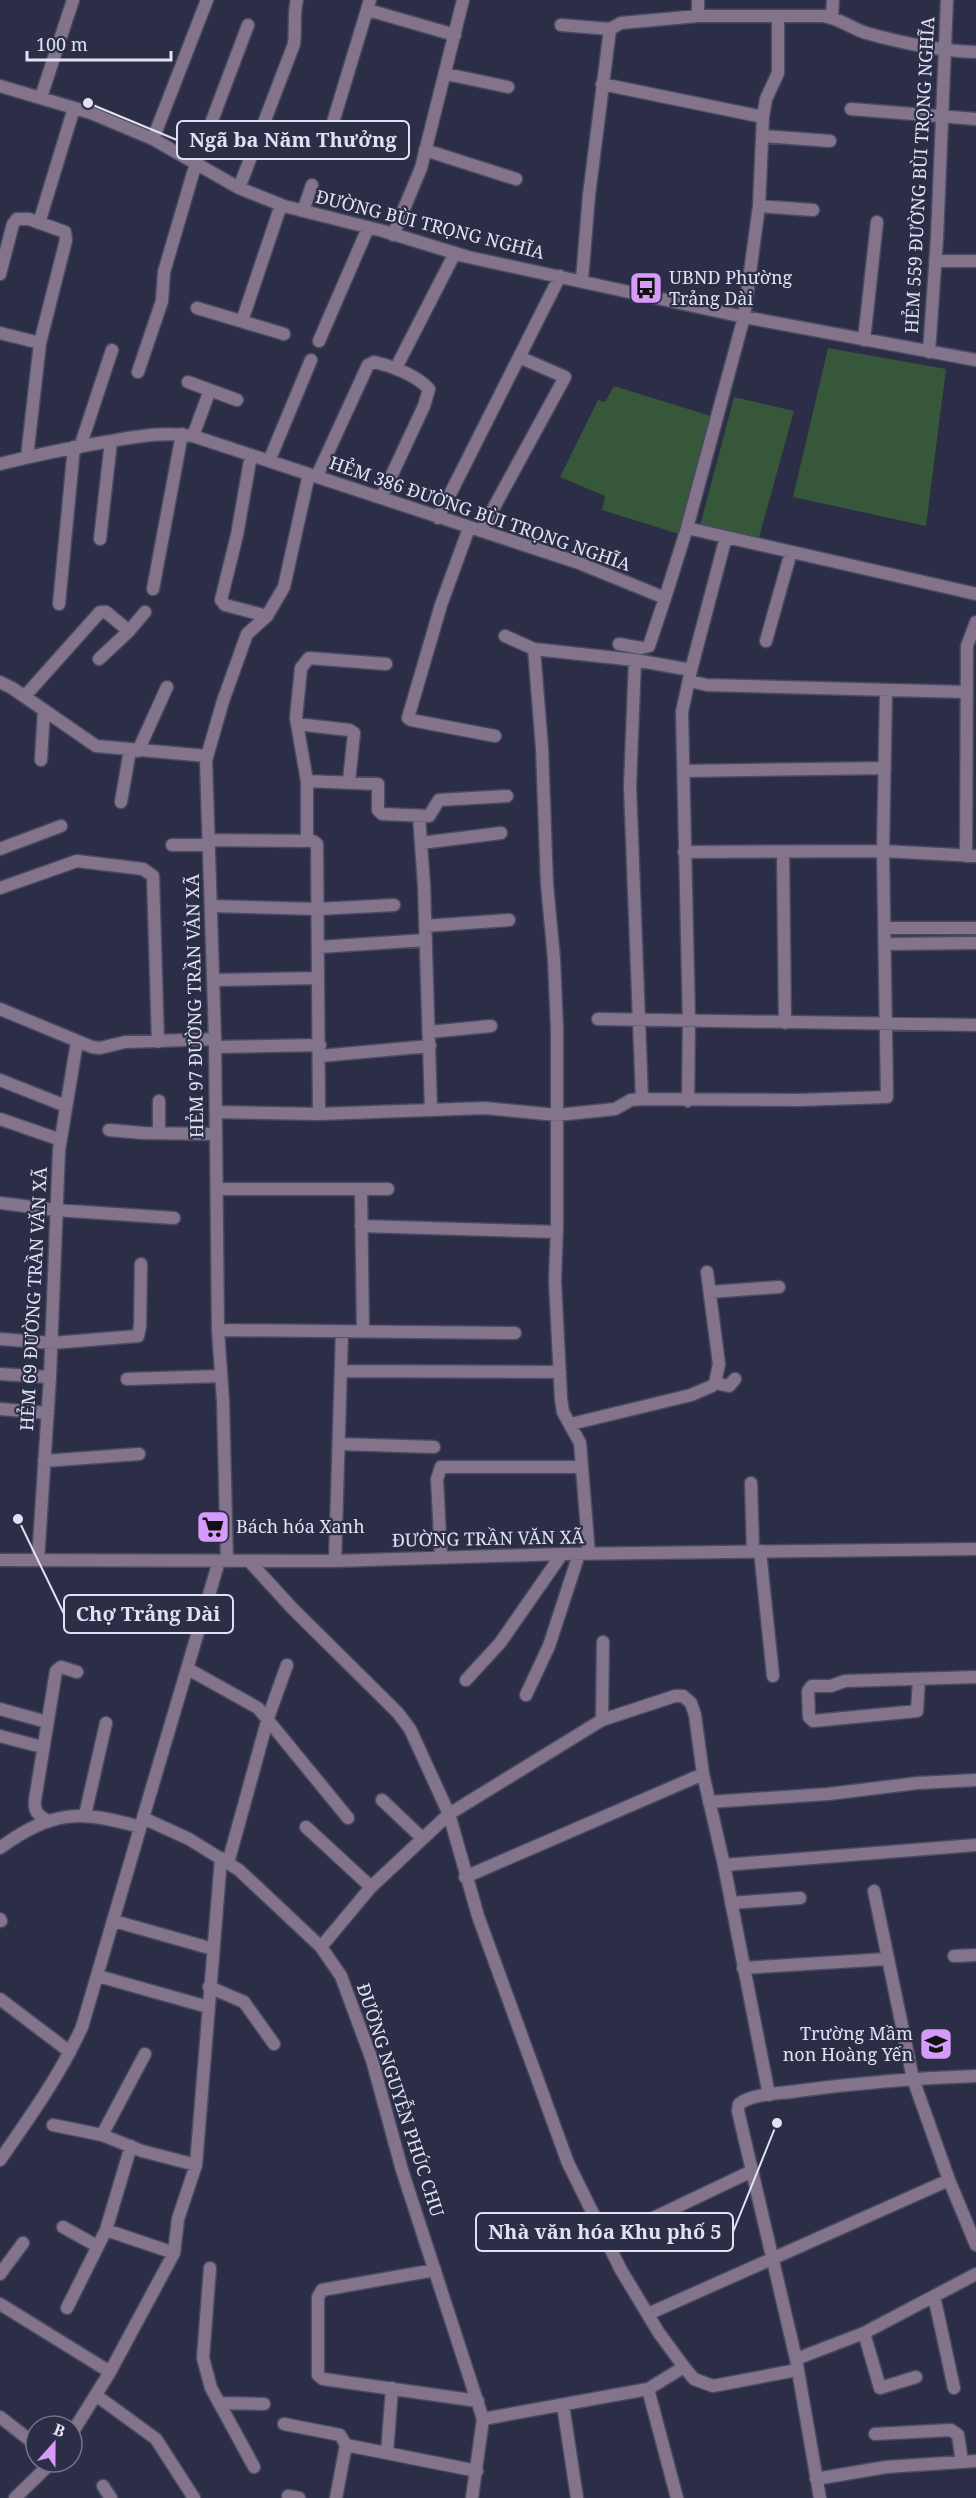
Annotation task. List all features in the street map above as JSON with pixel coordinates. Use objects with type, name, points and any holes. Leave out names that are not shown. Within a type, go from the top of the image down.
[{"type":"street","points":[[40,97],[73,0]]},
{"type":"street","points":[[153,139],[207,0]]},
{"type":"street","points":[[239,188],[294,44],[296,32],[294,11],[297,0]]},
{"type":"street","points":[[393,235],[421,168],[463,0]]},
{"type":"street","points":[[698,0],[698,16]]},
{"type":"street","points":[[832,17],[833,0]]},
{"type":"street","name":"HẺM 559 ĐƯỜNG BÙI TRỌNG NGHĨA","points":[[929,352],[947,0]]},
{"type":"street","points":[[331,129],[369,5],[455,35]]},
{"type":"street","points":[[561,26],[610,28],[621,23],[698,16],[832,17],[864,32],[945,51],[976,52]]},
{"type":"street","points":[[619,644],[641,648],[649,646],[687,528],[744,317],[759,206],[763,117],[766,99],[778,73],[778,18]]},
{"type":"street","points":[[138,372],[162,301],[164,272],[196,164],[248,25]]},
{"type":"street","points":[[582,280],[610,28]]},
{"type":"street","points":[[446,74],[508,87]]},
{"type":"street","points":[[602,84],[763,117]]},
{"type":"street","name":"ĐƯỜNG BÙI TRỌNG NGHĨA","points":[[0,86],[74,108],[153,139],[239,188],[281,205],[455,253],[744,317],[976,360]]},
{"type":"street","points":[[39,223],[74,108]]},
{"type":"street","points":[[851,108],[976,119]]},
{"type":"street","points":[[763,136],[830,141]]},
{"type":"street","points":[[425,150],[516,179]]},
{"type":"street","points":[[303,211],[312,185]]},
{"type":"street","points":[[242,321],[281,205]]},
{"type":"street","points":[[759,206],[813,210]]},
{"type":"street","points":[[0,274],[13,224],[17,219],[22,218],[39,223],[64,232],[67,236],[40,343],[27,457]]},
{"type":"street","points":[[864,340],[877,222]]},
{"type":"street","points":[[319,341],[368,228]]},
{"type":"street","points":[[399,362],[455,253]]},
{"type":"street","points":[[935,261],[976,261]]},
{"type":"street","points":[[438,518],[561,276]]},
{"type":"street","points":[[197,308],[284,334]]},
{"type":"street","points":[[0,333],[40,343]]},
{"type":"street","points":[[59,604],[77,447],[112,350]]},
{"type":"street","points":[[495,736],[408,718],[441,605],[475,530],[565,377],[519,357]]},
{"type":"street","points":[[269,461],[311,360]]},
{"type":"street","name":"HẺM 97 ĐƯỜNG TRẦN VĂN XÃ","points":[[223,1561],[215,1043],[207,756],[223,701],[247,634],[267,616],[284,587],[313,475],[368,365],[374,362],[423,383],[429,389],[424,406],[381,498]]},
{"type":"street","points":[[188,382],[237,400]]},
{"type":"street","points":[[153,589],[187,435],[210,390]]},
{"type":"street","name":"HẺM 386 ĐƯỜNG BÙI TRỌNG NGHĨA","points":[[0,464],[77,447],[153,434],[187,435],[579,563],[665,598]]},
{"type":"street","points":[[100,539],[111,441]]},
{"type":"street","points":[[251,455],[237,535],[221,600],[225,605],[267,616]]},
{"type":"street","points":[[687,528],[976,594]]},
{"type":"street","points":[[688,1101],[689,1022],[682,712],[726,537]]},
{"type":"street","points":[[766,641],[791,552]]},
{"type":"street","points":[[25,696],[100,612],[106,612],[129,631]]},
{"type":"street","points":[[99,659],[129,631],[145,612]]},
{"type":"street","points":[[684,852],[883,851],[971,856],[971,764],[966,692],[967,646],[976,622]]},
{"type":"street","points":[[505,636],[534,649],[635,660],[690,676],[707,685],[966,692]]},
{"type":"street","points":[[526,1695],[549,1646],[584,1554],[580,1443],[563,1412],[560,1372],[555,1281],[557,1115],[554,959],[547,884],[540,715],[534,649]]},
{"type":"street","points":[[307,841],[307,780],[297,723],[301,668],[305,661],[314,658],[386,664]]},
{"type":"street","points":[[635,660],[630,786],[642,1099]]},
{"type":"street","points":[[0,682],[25,696],[96,746],[207,756]]},
{"type":"street","points":[[121,802],[134,750],[167,687]]},
{"type":"street","points":[[216,1112],[320,1114],[485,1108],[557,1115],[615,1109],[631,1100],[642,1099],[688,1101],[887,1097],[883,851],[886,691]]},
{"type":"street","points":[[41,760],[44,710]]},
{"type":"street","points":[[297,723],[349,730],[354,733],[350,782]]},
{"type":"street","points":[[684,771],[885,768]]},
{"type":"street","points":[[307,780],[378,784],[378,813],[419,816],[432,814],[439,800],[507,796]]},
{"type":"street","points":[[419,816],[426,926],[431,1110]]},
{"type":"street","points":[[0,849],[61,826]]},
{"type":"street","points":[[421,843],[501,833]]},
{"type":"street","points":[[172,845],[209,842],[307,841],[317,844],[320,1114]]},
{"type":"street","points":[[783,853],[785,1023]]},
{"type":"street","points":[[0,888],[76,861],[143,869],[151,873],[153,876],[158,1042]]},
{"type":"street","points":[[211,906],[318,909],[394,905]]},
{"type":"street","points":[[426,926],[509,920]]},
{"type":"street","points":[[886,928],[976,928]]},
{"type":"street","points":[[319,947],[426,940]]},
{"type":"street","points":[[886,944],[976,943]]},
{"type":"street","points":[[213,980],[318,978]]},
{"type":"street","points":[[0,1009],[76,1042],[100,1048],[117,1042],[215,1043],[320,1051],[430,1046]]},
{"type":"street","points":[[598,1019],[976,1024]]},
{"type":"street","points":[[429,1032],[490,1026]]},
{"type":"street","name":"HẺM 69 ĐƯỜNG TRẦN VĂN XÃ","points":[[38,1560],[52,1342],[56,1210],[61,1140],[76,1042]]},
{"type":"street","points":[[0,1080],[66,1106]]},
{"type":"street","points":[[159,1101],[159,1133]]},
{"type":"street","points":[[0,1119],[61,1140]]},
{"type":"street","points":[[109,1130],[216,1134]]},
{"type":"street","points":[[217,1189],[388,1189]]},
{"type":"street","points":[[361,1189],[363,1331]]},
{"type":"street","points":[[0,1203],[56,1210],[174,1218]]},
{"type":"street","points":[[361,1226],[557,1232]]},
{"type":"street","points":[[0,1339],[52,1342],[138,1336],[141,1264]]},
{"type":"street","points":[[571,1424],[691,1395],[709,1389],[716,1383],[719,1364],[707,1272]]},
{"type":"street","points":[[710,1292],[779,1287]]},
{"type":"street","points":[[218,1330],[516,1333]]},
{"type":"street","points":[[335,1561],[342,1332]]},
{"type":"street","points":[[341,1371],[560,1372]]},
{"type":"street","points":[[0,1374],[50,1377]]},
{"type":"street","points":[[127,1379],[221,1376]]},
{"type":"street","points":[[716,1383],[732,1387]]},
{"type":"street","points":[[0,1409],[48,1413]]},
{"type":"street","points":[[339,1444],[434,1447]]},
{"type":"street","points":[[44,1461],[139,1454]]},
{"type":"street","points":[[441,1557],[437,1479],[441,1467],[582,1467]]},
{"type":"street","points":[[751,1484],[773,1676]]},
{"type":"street","name":"ĐƯỜNG TRẦN VĂN XÃ","points":[[0,1560],[335,1561],[562,1554],[976,1549]]},
{"type":"street","points":[[466,1680],[500,1643],[562,1554]]},
{"type":"street","points":[[0,2160],[37,2107],[70,2052],[85,2018],[141,1822],[223,1561]]},
{"type":"street","points":[[249,1561],[291,1608],[398,1713],[410,1729],[449,1814],[465,1877],[568,2163],[606,2241],[648,2314],[694,2379],[713,2386],[797,2364],[864,2333],[976,2274]]},
{"type":"street","points":[[603,1642],[603,1720]]},
{"type":"street","points":[[84,2415],[97,2396],[174,2253],[178,2219],[196,2166],[209,1987],[225,1861],[268,1718],[287,1665]]},
{"type":"street","points":[[0,1848],[24,1831],[46,1820],[34,1809],[42,1747],[56,1671],[61,1667],[77,1672]]},
{"type":"street","points":[[188,1669],[246,1700],[268,1718],[348,1818]]},
{"type":"street","points":[[919,1679],[916,1712],[813,1721],[809,1717],[809,1687],[831,1686],[845,1681],[976,1677]]},
{"type":"street","points":[[321,1947],[372,1887],[449,1814],[603,1720],[675,1696],[683,1696],[692,1703],[695,1715],[703,1774],[724,1865],[769,2095]]},
{"type":"street","points":[[0,1709],[46,1722]]},
{"type":"street","points":[[85,1815],[106,1723]]},
{"type":"street","points":[[0,1736],[42,1747]]},
{"type":"street","points":[[465,1877],[703,1774]]},
{"type":"street","points":[[710,1802],[976,1780]]},
{"type":"street","points":[[382,1800],[422,1838]]},
{"type":"street","name":"ĐƯỜNG NGUYỄN PHÚC CHU","points":[[46,1820],[85,1815],[141,1822],[189,1839],[248,1878],[321,1947],[336,1966],[347,1989],[372,2060],[402,2170],[483,2419],[472,2498]]},
{"type":"street","points":[[306,1827],[372,1887]]},
{"type":"street","points":[[724,1865],[976,1845]]},
{"type":"street","points":[[874,1891],[913,2079],[949,2180],[976,2245]]},
{"type":"street","points":[[731,1903],[800,1898]]},
{"type":"street","points":[[114,1921],[213,1949]]},
{"type":"street","points":[[954,1956],[976,1955]]},
{"type":"street","points":[[743,1968],[887,1959]]},
{"type":"street","points":[[98,1976],[208,2007]]},
{"type":"street","points":[[209,1987],[244,2002],[274,2044]]},
{"type":"street","points":[[0,1999],[70,2052]]},
{"type":"street","points":[[102,2135],[144,2054]]},
{"type":"street","points":[[820,2498],[797,2364],[738,2111],[739,2104],[745,2100],[769,2095],[913,2079],[976,2076]]},
{"type":"street","points":[[53,2125],[102,2135],[196,2166]]},
{"type":"street","points":[[67,2308],[106,2230],[131,2146]]},
{"type":"street","points":[[606,2241],[752,2171]]},
{"type":"street","points":[[648,2314],[949,2180]]},
{"type":"street","points":[[963,2213],[976,2212]]},
{"type":"street","points":[[63,2227],[97,2246]]},
{"type":"street","points":[[106,2230],[174,2253]]},
{"type":"street","points":[[0,2274],[23,2243]]},
{"type":"street","points":[[210,2268],[203,2358],[211,2388],[254,2467]]},
{"type":"street","points":[[435,2270],[326,2289],[319,2293],[318,2375],[478,2401]]},
{"type":"street","points":[[934,2296],[954,2388]]},
{"type":"street","points":[[0,2304],[110,2372]]},
{"type":"street","points":[[864,2333],[880,2388],[916,2377]]},
{"type":"street","points":[[483,2419],[648,2389],[684,2367]]},
{"type":"street","points":[[387,2453],[392,2388]]},
{"type":"street","points":[[648,2389],[677,2498]]},
{"type":"street","points":[[97,2396],[156,2439],[194,2498]]},
{"type":"street","points":[[219,2403],[264,2404]]},
{"type":"street","points":[[563,2405],[577,2498]]},
{"type":"street","points":[[0,2417],[24,2436]]},
{"type":"street","points":[[284,2424],[340,2434],[346,2445],[336,2498]]},
{"type":"street","points":[[875,2434],[951,2430],[958,2434],[962,2462]]},
{"type":"street","points":[[346,2445],[477,2471]]},
{"type":"street","points":[[816,2479],[886,2467],[976,2461]]},
{"type":"street","points":[[15,2498],[40,2474]]},
{"type":"street","points":[[103,2486],[111,2498]]},
{"type":"green space","points":[[828,348],[946,369],[926,526],[793,497]]},
{"type":"green space","points":[[614,386],[714,417],[682,535],[602,510],[605,496],[560,477],[598,400],[605,402]]},
{"type":"green space","points":[[734,397],[794,411],[758,541],[700,526]]},
{"type":"place","name":"Ngã ba Năm Thưởng","points":[[88,103]]},
{"type":"place","name":"UBND Phường Trảng Dài","points":[[646,288]]},
{"type":"place","name":"Chợ Trảng Dài","points":[[18,1519]]},
{"type":"place","name":"Bách hóa Xanh","points":[[213,1527]]},
{"type":"place","name":"Trường Mầm non Hoàng Yến","points":[[936,2044]]},
{"type":"place","name":"Nhà văn hóa Khu phố 5","points":[[777,2123]]}]
